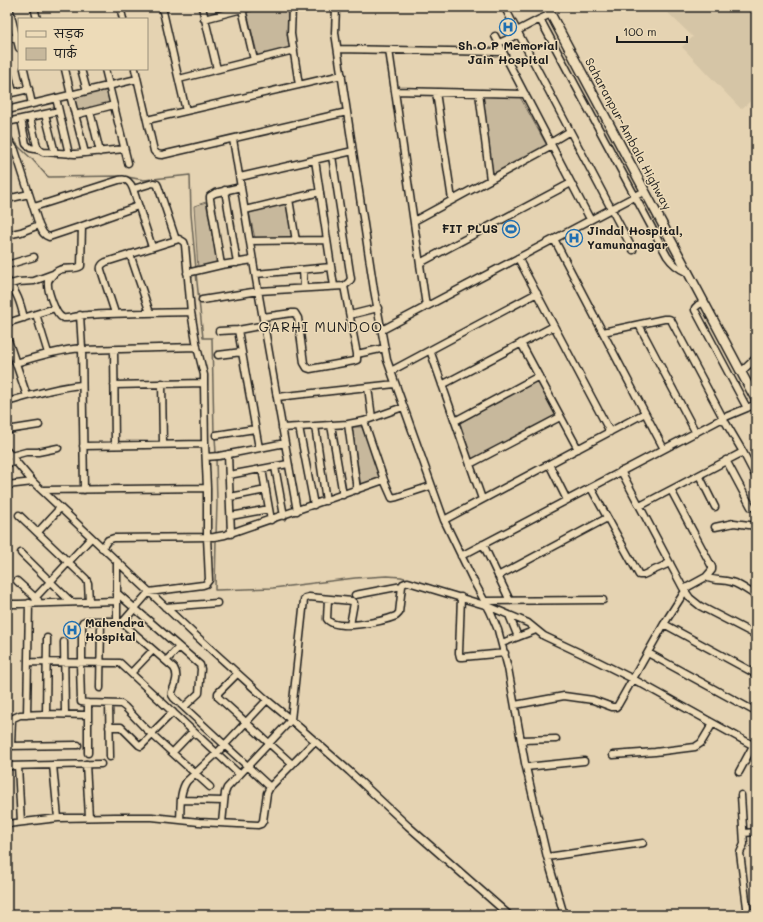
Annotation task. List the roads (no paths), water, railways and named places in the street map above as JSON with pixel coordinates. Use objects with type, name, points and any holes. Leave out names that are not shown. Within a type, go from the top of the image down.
[{"type":"main road","name":"Saharanpur-Ambala Highway","points":[[549,11],[756,400]]},
{"type":"street","points":[[7,39],[18,37],[9,7]]},
{"type":"street","points":[[34,7],[37,18]]},
{"type":"street","points":[[120,7],[123,18]]},
{"type":"street","points":[[162,7],[186,111]]},
{"type":"street","points":[[202,7],[217,70]]},
{"type":"street","points":[[204,19],[250,7]]},
{"type":"street","points":[[292,7],[291,34],[299,85]]},
{"type":"street","points":[[336,7],[335,33],[387,360],[444,520],[495,621],[502,643],[526,767],[547,857],[564,915]]},
{"type":"street","points":[[505,8],[633,250]]},
{"type":"street","points":[[242,9],[254,60]]},
{"type":"street","points":[[499,43],[540,19],[549,11]]},
{"type":"street","points":[[540,19],[670,261],[679,269],[688,273]]},
{"type":"street","points":[[495,36],[590,219]]},
{"type":"street","points":[[338,49],[503,52]]},
{"type":"street","points":[[179,79],[294,50]]},
{"type":"street","points":[[389,50],[426,306]]},
{"type":"street","points":[[7,68],[10,93],[29,89]]},
{"type":"street","points":[[25,70],[32,104]]},
{"type":"street","points":[[65,70],[85,154]]},
{"type":"street","points":[[81,70],[87,91]]},
{"type":"street","points":[[105,70],[128,163]]},
{"type":"street","points":[[135,70],[154,151],[158,155],[347,112]]},
{"type":"street","points":[[147,120],[342,74]]},
{"type":"street","points":[[7,110],[137,79]]},
{"type":"street","points":[[395,91],[525,94]]},
{"type":"street","points":[[436,92],[452,200]]},
{"type":"street","points":[[478,93],[490,180]]},
{"type":"street","points":[[56,98],[69,154]]},
{"type":"street","points":[[75,115],[114,105]]},
{"type":"street","points":[[7,122],[59,111]]},
{"type":"street","points":[[90,111],[100,152]]},
{"type":"street","points":[[45,114],[55,153]]},
{"type":"street","points":[[30,118],[37,146],[40,150]]},
{"type":"street","points":[[21,119],[26,144],[30,148],[43,152],[85,154],[124,149]]},
{"type":"street","points":[[414,221],[490,180],[570,131]]},
{"type":"street","points":[[7,138],[15,150],[43,234],[49,237],[138,206]]},
{"type":"street","points":[[233,139],[297,511]]},
{"type":"street","points":[[240,177],[353,151]]},
{"type":"street","points":[[202,300],[259,291],[344,286],[349,282],[351,279],[332,156]]},
{"type":"street","points":[[315,160],[334,286]]},
{"type":"street","points":[[34,207],[119,180],[128,180],[132,185],[152,248]]},
{"type":"street","points":[[133,189],[153,183],[157,184],[176,240]]},
{"type":"street","points":[[420,263],[571,183]]},
{"type":"street","points":[[221,266],[210,196],[215,192],[241,187]]},
{"type":"street","points":[[225,190],[237,263]]},
{"type":"street","points":[[382,330],[645,190]]},
{"type":"street","points":[[245,210],[320,192]]},
{"type":"street","points":[[7,199],[29,194]]},
{"type":"street","points":[[289,199],[296,241]]},
{"type":"street","points":[[7,235],[40,225]]},
{"type":"street","points":[[8,283],[34,281],[61,269],[78,268],[81,266],[82,226]]},
{"type":"street","points":[[554,239],[664,449]]},
{"type":"street","points":[[115,313],[100,267],[106,262],[176,240],[181,240],[184,242],[193,272],[191,312],[204,383],[207,488],[213,537],[209,580],[206,584],[150,592],[119,622]]},
{"type":"street","points":[[250,242],[327,240]]},
{"type":"street","points":[[130,254],[150,313]]},
{"type":"street","points":[[7,265],[34,257]]},
{"type":"street","points":[[518,258],[610,432]]},
{"type":"street","points":[[193,272],[253,260]]},
{"type":"street","points":[[256,274],[331,268]]},
{"type":"street","points":[[303,270],[304,288]]},
{"type":"street","points":[[54,273],[50,277],[48,288],[54,308],[59,315],[65,318],[80,315],[115,313],[191,312]]},
{"type":"street","points":[[8,283],[18,296],[24,318]]},
{"type":"street","points":[[263,316],[295,313],[298,318],[304,363],[307,368],[310,369],[357,360],[344,286]]},
{"type":"street","points":[[391,371],[537,294]]},
{"type":"street","points":[[704,302],[696,306],[695,310],[747,408]]},
{"type":"street","points":[[7,323],[54,308]]},
{"type":"street","points":[[350,315],[378,308]]},
{"type":"street","points":[[36,314],[48,353]]},
{"type":"street","points":[[80,315],[82,349],[84,490]]},
{"type":"street","points":[[603,332],[664,319],[672,320],[723,418],[756,477]]},
{"type":"street","points":[[219,331],[238,330],[265,325]]},
{"type":"street","points":[[639,325],[696,433]]},
{"type":"street","points":[[442,385],[554,326]]},
{"type":"street","points":[[238,330],[259,448]]},
{"type":"street","points":[[7,337],[27,396]]},
{"type":"street","points":[[521,343],[578,449]]},
{"type":"street","points":[[16,364],[48,353],[70,349],[197,347]]},
{"type":"street","points":[[357,354],[385,348]]},
{"type":"street","points":[[114,349],[115,445]]},
{"type":"street","points":[[430,350],[482,499]]},
{"type":"street","points":[[218,355],[242,352]]},
{"type":"street","points":[[741,372],[756,358]]},
{"type":"street","points":[[454,421],[539,376]]},
{"type":"street","points":[[114,385],[204,383]]},
{"type":"street","points":[[162,384],[163,444]]},
{"type":"street","points":[[277,398],[395,384]]},
{"type":"street","points":[[7,402],[55,389],[82,385]]},
{"type":"street","points":[[368,387],[372,418]]},
{"type":"street","points":[[461,556],[723,418],[756,404]]},
{"type":"street","points":[[282,428],[348,424],[364,421],[403,407]]},
{"type":"street","points":[[444,520],[645,414]]},
{"type":"street","points":[[470,464],[560,417]]},
{"type":"street","points":[[364,421],[384,480],[392,498],[431,486]]},
{"type":"street","points":[[348,424],[357,490]]},
{"type":"street","points":[[7,430],[39,425]]},
{"type":"street","points":[[331,425],[343,495]]},
{"type":"street","points":[[315,426],[326,501]]},
{"type":"street","points":[[299,427],[314,505]]},
{"type":"street","points":[[216,435],[255,429]]},
{"type":"street","points":[[206,457],[285,443]]},
{"type":"street","points":[[83,446],[205,444]]},
{"type":"street","points":[[9,453],[38,452],[58,448]]},
{"type":"street","points":[[640,506],[743,452]]},
{"type":"street","points":[[9,453],[32,482],[237,674],[315,741],[408,826],[510,915]]},
{"type":"street","points":[[228,454],[232,534]]},
{"type":"street","points":[[726,460],[751,507]]},
{"type":"street","points":[[7,463],[16,462]]},
{"type":"street","points":[[229,475],[288,464]]},
{"type":"street","points":[[549,464],[567,500]]},
{"type":"street","points":[[275,467],[284,516]]},
{"type":"street","points":[[262,469],[271,520]]},
{"type":"street","points":[[621,471],[690,598],[700,606],[756,635]]},
{"type":"street","points":[[699,475],[715,507]]},
{"type":"street","points":[[102,548],[108,540],[114,538],[213,537],[232,534],[384,480]]},
{"type":"street","points":[[7,485],[32,482]]},
{"type":"street","points":[[42,490],[207,488]]},
{"type":"street","points":[[591,488],[639,575],[643,575],[670,562]]},
{"type":"street","points":[[230,497],[266,490]]},
{"type":"street","points":[[515,705],[564,696],[593,700],[612,707],[616,707],[618,705],[685,590],[706,577],[712,570],[712,567],[670,490]]},
{"type":"street","points":[[38,532],[60,508]]},
{"type":"street","points":[[231,516],[269,509]]},
{"type":"street","points":[[19,515],[86,579],[88,583],[89,602]]},
{"type":"street","points":[[498,576],[607,518]]},
{"type":"street","points":[[715,527],[734,523],[756,526]]},
{"type":"street","points":[[35,598],[91,538]]},
{"type":"street","points":[[483,544],[510,601]]},
{"type":"street","points":[[21,552],[71,602]]},
{"type":"street","points":[[117,562],[117,601],[119,622]]},
{"type":"street","points":[[706,577],[715,580],[733,582],[756,596]]},
{"type":"street","points":[[17,580],[41,603]]},
{"type":"street","points":[[355,595],[402,586],[408,582],[486,603],[528,623],[544,636],[634,677],[754,747],[739,772]]},
{"type":"street","points":[[328,599],[327,619],[330,622],[350,625],[374,622],[396,616],[399,613],[402,586]]},
{"type":"street","points":[[117,593],[200,665],[199,693],[184,707]]},
{"type":"street","points":[[222,823],[227,788],[291,720],[304,600],[307,597],[350,600],[354,602],[350,625]]},
{"type":"street","points":[[461,597],[460,657],[504,653]]},
{"type":"street","points":[[486,603],[510,601],[603,600]]},
{"type":"street","points":[[7,608],[11,604],[117,601]]},
{"type":"street","points":[[27,715],[29,603]]},
{"type":"street","points":[[165,607],[217,603]]},
{"type":"street","points":[[509,615],[518,637]]},
{"type":"street","points":[[100,688],[101,621]]},
{"type":"street","points":[[210,787],[125,707],[118,704],[82,703],[80,700],[83,622],[119,622],[127,627],[174,668],[176,676],[172,695],[174,698],[270,787]]},
{"type":"street","points":[[664,624],[756,674]]},
{"type":"street","points":[[502,643],[536,630]]},
{"type":"street","points":[[46,714],[47,638]]},
{"type":"street","points":[[64,642],[65,714]]},
{"type":"street","points":[[166,661],[179,647]]},
{"type":"street","points":[[131,673],[153,650]]},
{"type":"street","points":[[648,652],[756,712]]},
{"type":"street","points":[[28,662],[120,663],[239,774]]},
{"type":"street","points":[[237,674],[218,693],[218,697],[292,764]]},
{"type":"street","points":[[180,820],[182,791],[187,781],[217,753],[267,700]]},
{"type":"street","points":[[88,703],[88,752]]},
{"type":"street","points":[[109,704],[110,757]]},
{"type":"street","points":[[109,727],[121,727],[141,746],[173,712]]},
{"type":"street","points":[[78,745],[9,746],[10,720],[20,715],[88,715]]},
{"type":"street","points":[[613,755],[695,747],[701,743],[713,724]]},
{"type":"street","points":[[173,752],[193,731]]},
{"type":"street","points":[[521,740],[556,739]]},
{"type":"street","points":[[7,824],[58,818],[152,817],[258,825],[263,821],[270,787],[315,741]]},
{"type":"street","points":[[526,767],[584,761]]},
{"type":"street","points":[[86,764],[89,817]]},
{"type":"street","points":[[7,766],[101,764]]},
{"type":"street","points":[[53,765],[58,818]]},
{"type":"street","points":[[18,766],[21,822]]},
{"type":"street","points":[[741,795],[744,846],[740,853],[748,915]]},
{"type":"street","points":[[181,800],[224,802]]},
{"type":"street","points":[[744,833],[756,832]]},
{"type":"street","points":[[547,857],[643,843]]},
{"type":"waterway","points":[[7,131],[19,147],[49,177],[122,176],[144,180],[190,175],[191,214],[196,269]]},
{"type":"waterway","points":[[196,273],[203,338],[212,338],[214,434]]},
{"type":"waterway","points":[[215,437],[216,453]]},
{"type":"waterway","points":[[216,457],[216,535]]},
{"type":"waterway","points":[[216,539],[215,590],[273,588],[355,578],[387,576],[401,577],[462,595]]},
{"type":"waterway","points":[[492,605],[509,612]]},
{"type":"waterway","points":[[543,632],[556,638]]},
{"type":"waterway","points":[[663,692],[756,743]]},
{"type":"place","name":"Sh O P Memorial Jain Hospital","points":[[508,27]]},
{"type":"place","name":"FIT PLUS","points":[[511,229]]},
{"type":"place","name":"Jindal Hospital, Yamunanagar","points":[[574,238]]},
{"type":"place","name":"Mahendra Hospital","points":[[72,630]]},
{"type":"district","name":"GARHI MUNDOO","points":[[321,327]]}]
